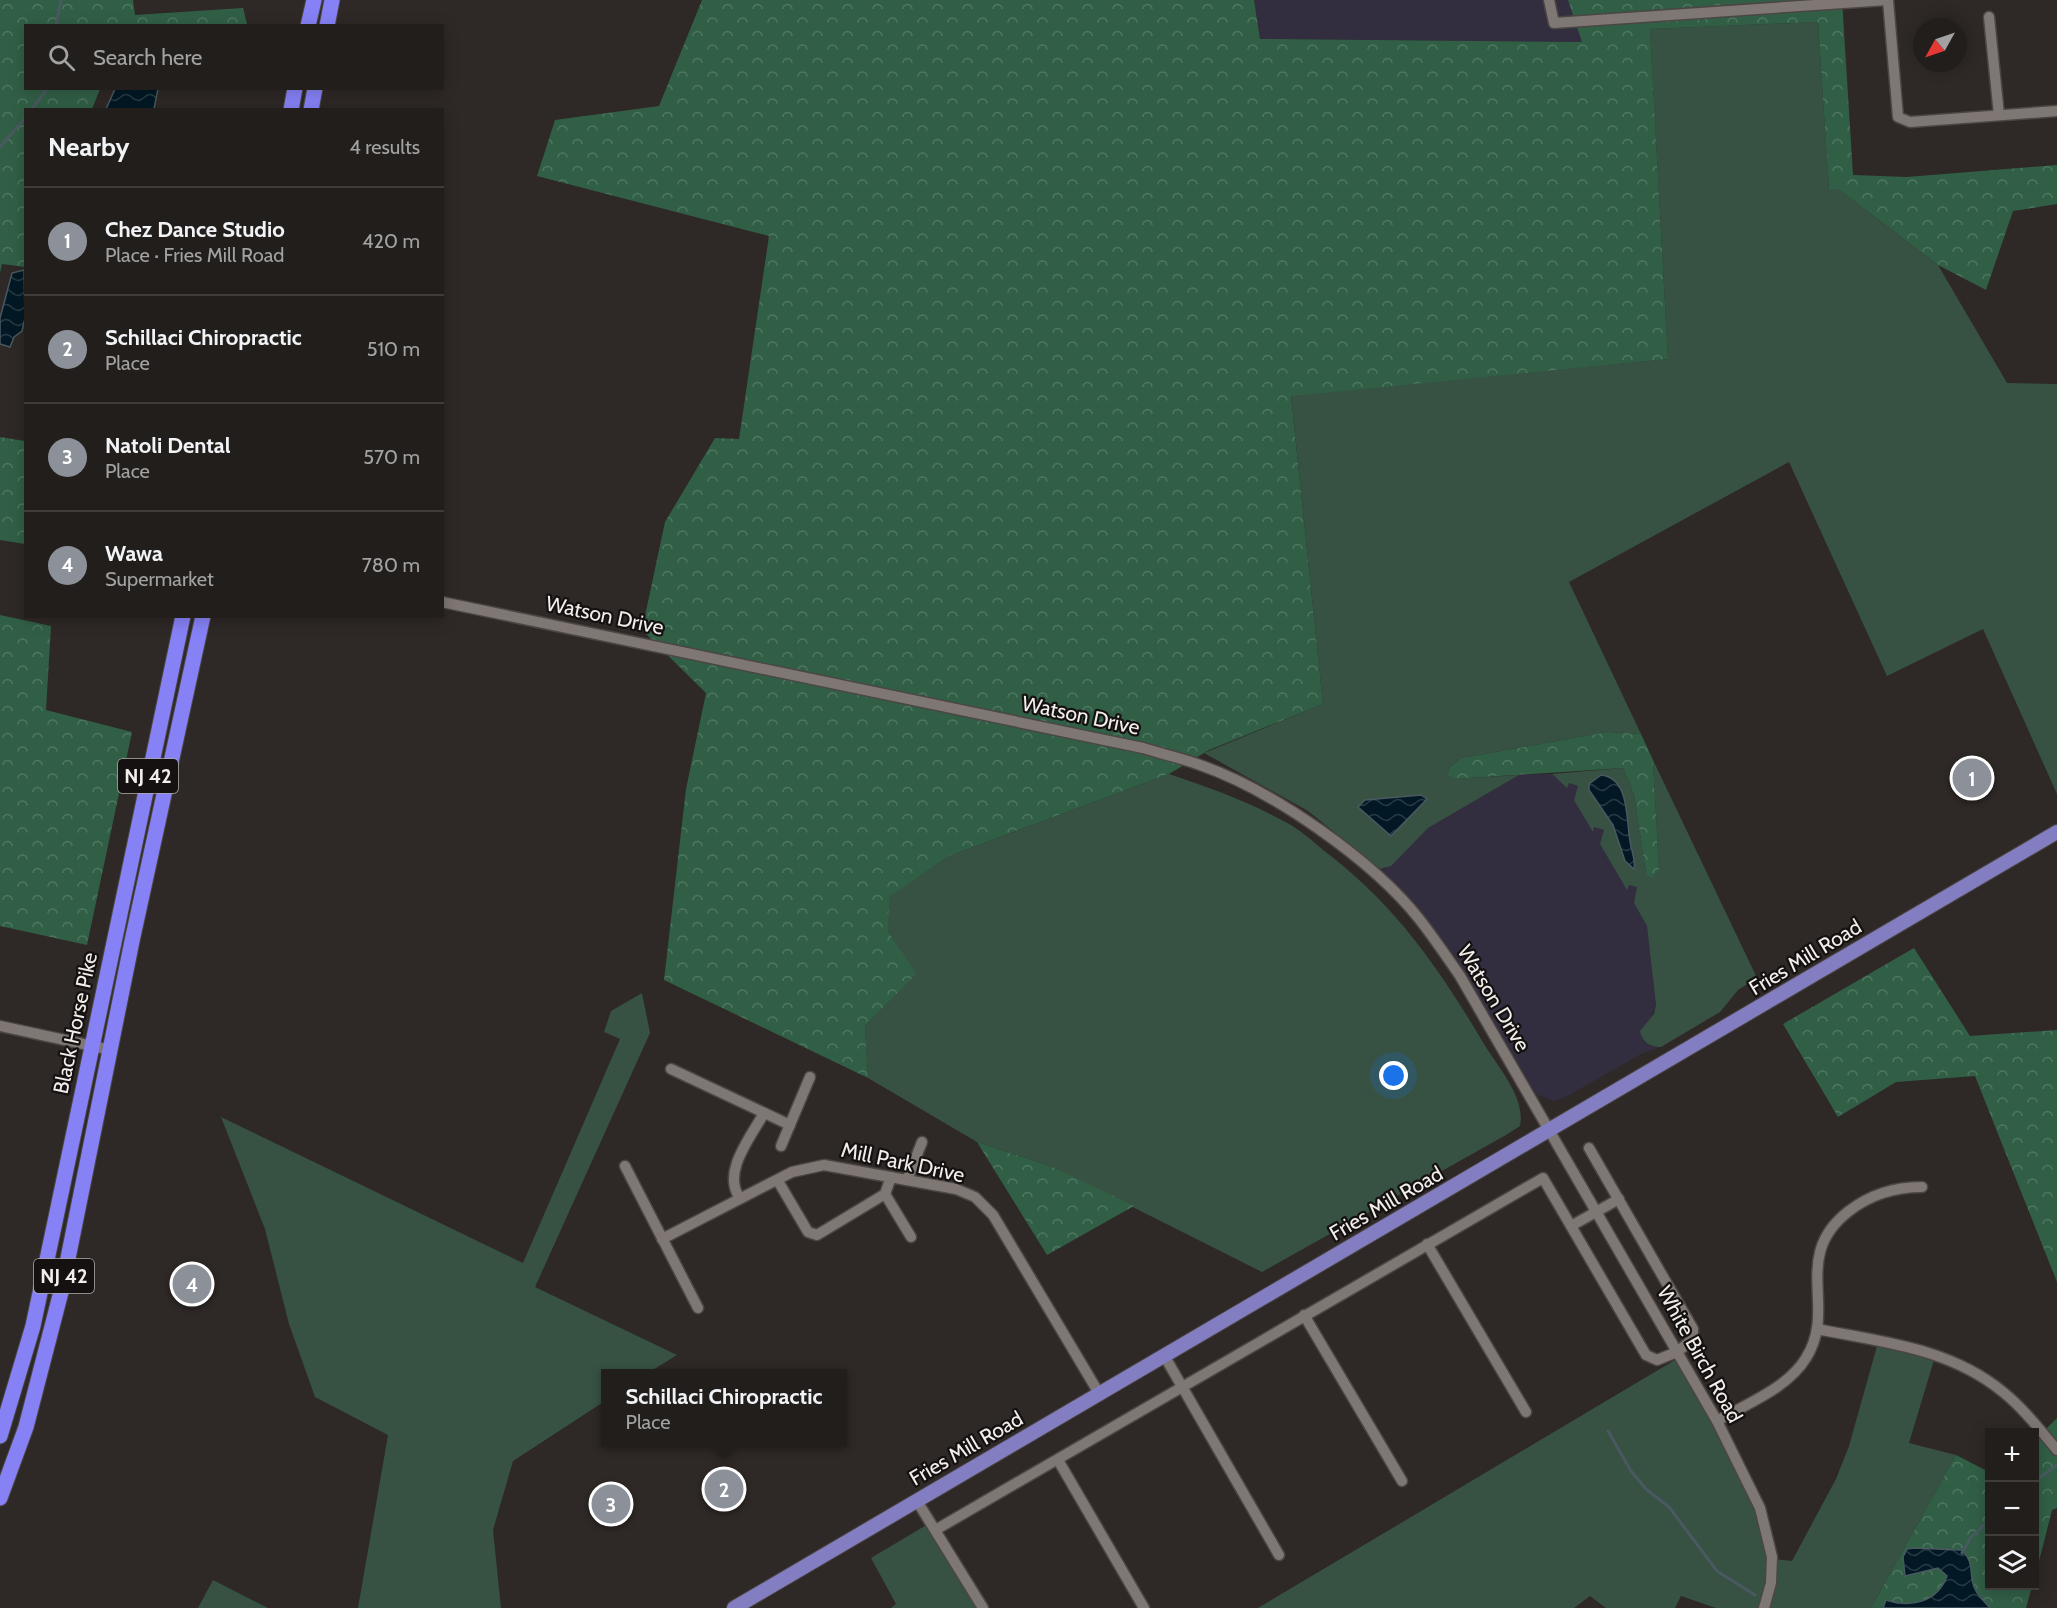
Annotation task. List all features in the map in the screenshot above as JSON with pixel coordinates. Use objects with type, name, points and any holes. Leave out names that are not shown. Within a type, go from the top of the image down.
[{"type":"highway","points":[[308,24],[314,0]]},
{"type":"highway","points":[[327,24],[332,0]]},
{"type":"highway","points":[[291,108],[295,90]]},
{"type":"highway","points":[[310,90],[310,108]]},
{"type":"highway","points":[[310,108],[315,90]]},
{"type":"highway","name":"Black Horse Pike","points":[[0,1436],[33,1326],[90,1047],[183,618]]},
{"type":"highway","name":"Black Horse Pike","points":[[0,1498],[26,1427],[62,1288],[132,942],[203,618]]},
{"type":"main road","name":"Fries Mill Road","points":[[734,1608],[1550,1132],[2057,832]]},
{"type":"street","points":[[1549,0],[1554,23],[1888,0],[1898,117],[1910,122],[2057,111]]},
{"type":"street","points":[[1989,17],[1999,115]]},
{"type":"street","name":"Watson Drive","points":[[444,602],[1143,748],[1201,765],[1220,774],[1295,813],[1357,857],[1419,918],[1460,976],[1550,1132]]},
{"type":"street","points":[[114,936],[132,942]]},
{"type":"street","points":[[0,1026],[111,1050]]},
{"type":"street","points":[[671,1069],[790,1125]]},
{"type":"street","points":[[780,1146],[810,1077]]},
{"type":"street","points":[[740,1198],[733,1189],[733,1174],[764,1113]]},
{"type":"street","name":"White Birch Road","points":[[1550,1132],[1717,1421],[1764,1520],[1772,1557],[1771,1583],[1764,1608]]},
{"type":"street","points":[[907,1180],[921,1142]]},
{"type":"street","points":[[937,1529],[1543,1178],[1646,1355],[1657,1360],[1677,1352],[1690,1344],[1693,1329],[1589,1148]]},
{"type":"street","name":"Mill Park Drive","points":[[662,1239],[792,1172],[824,1165],[956,1189],[975,1197],[993,1215],[1100,1395]]},
{"type":"street","points":[[625,1166],[698,1308]]},
{"type":"street","points":[[778,1181],[808,1232],[817,1235],[885,1194],[891,1177]]},
{"type":"street","points":[[1717,1421],[1776,1387],[1793,1373],[1810,1351],[1816,1329],[1817,1259],[1828,1233],[1845,1214],[1867,1198],[1895,1189],[1922,1187]]},
{"type":"street","points":[[885,1194],[911,1237]]},
{"type":"street","points":[[1571,1226],[1618,1199]]},
{"type":"street","points":[[1427,1244],[1526,1412]]},
{"type":"street","points":[[1304,1315],[1402,1481]]},
{"type":"street","points":[[1816,1329],[1924,1351],[1960,1365],[1991,1382],[2014,1401],[2057,1450]]},
{"type":"street","points":[[1165,1357],[1279,1555]]},
{"type":"street","points":[[1058,1460],[1144,1608]]},
{"type":"street","points":[[917,1501],[937,1529],[983,1608]]},
{"type":"shaded area","points":[[1254,0],[1568,0],[1582,42],[1260,39]]},
{"type":"shaded area","points":[[1552,774],[1567,787],[1568,783],[1578,786],[1593,831],[1594,827],[1604,830],[1627,889],[1629,885],[1637,887],[1634,903],[1647,925],[1656,1005],[1650,1021],[1652,1047],[1661,1047],[1643,1053],[1564,1098],[1554,1101],[1536,1094],[1455,956],[1419,910],[1380,869],[1385,869],[1428,828],[1519,775]]},
{"type":"green space","points":[[0,0],[133,0],[135,15],[243,8],[247,24],[24,24],[24,90],[100,90],[92,108],[24,108],[24,267],[2,264],[0,273]]},
{"type":"green space","points":[[702,0],[1254,0],[1260,39],[1582,42],[1568,0],[1842,0],[1853,175],[1907,177],[2057,165],[2057,204],[2013,211],[1986,290],[1938,265],[1838,189],[1829,190],[1818,22],[1650,29],[1668,359],[1291,396],[1323,704],[1209,750],[1169,774],[949,856],[889,897],[888,931],[916,974],[865,1026],[868,1078],[664,980],[686,789],[706,693],[642,630],[665,522],[715,438],[739,439],[769,236],[537,176],[555,120],[659,106]]},
{"type":"green space","points":[[1818,22],[1829,189],[1838,189],[1938,265],[2007,383],[2057,384],[2057,794],[1983,629],[1887,676],[1789,462],[1569,582],[1641,734],[1607,732],[1462,758],[1450,767],[1447,775],[1454,779],[1519,775],[1428,828],[1391,866],[1380,869],[1308,811],[1204,753],[1323,704],[1291,395],[1668,359],[1650,29]]},
{"type":"green space","points":[[0,437],[24,441],[24,544],[0,540]]},
{"type":"green space","points":[[0,615],[51,626],[46,710],[132,732],[87,945],[0,926]]},
{"type":"green space","points":[[1607,732],[1641,734],[1653,760],[1659,870],[1652,878],[1646,874],[1634,794],[1623,768],[1454,779],[1447,775],[1450,767],[1462,758]]},
{"type":"green space","points":[[1653,760],[1757,978],[1738,990],[1720,1012],[1661,1047],[1648,1044],[1640,1031],[1654,1014],[1656,1005],[1647,926],[1634,903],[1637,887],[1629,885],[1627,890],[1600,844],[1604,830],[1594,827],[1593,832],[1574,800],[1578,786],[1569,783],[1567,788],[1552,774],[1623,768],[1634,794],[1646,874],[1659,870]]},
{"type":"green space","points":[[1169,774],[1231,796],[1291,825],[1372,892],[1414,939],[1450,989],[1510,1083],[1521,1115],[1520,1126],[1506,1135],[1262,1272],[1053,1167],[977,1142],[868,1078],[865,1026],[915,974],[888,931],[888,897],[949,856]]},
{"type":"green space","points":[[1914,948],[1970,1036],[2057,1030],[2057,1282],[1975,1076],[1896,1082],[1838,1117],[1783,1024]]},
{"type":"green space","points":[[642,993],[650,1033],[535,1287],[677,1355],[654,1369],[601,1369],[601,1404],[513,1461],[493,1530],[501,1608],[358,1608],[388,1435],[315,1397],[289,1324],[265,1229],[221,1117],[523,1263],[620,1039],[604,1032],[611,1011]]},
{"type":"green space","points":[[977,1142],[1053,1167],[1134,1206],[1047,1255]]},
{"type":"green space","points":[[1877,1346],[1934,1360],[1909,1443],[1956,1455],[1871,1608],[1716,1608],[1681,1596],[1675,1608],[1606,1608],[1590,1596],[1574,1608],[1258,1608],[1680,1357],[1757,1496],[1773,1559],[1792,1561],[1836,1479],[1849,1446]]},
{"type":"green space","points":[[2057,1418],[2057,1508],[2052,1510],[2039,1561],[2039,1482],[2039,1436]]},
{"type":"green space","points":[[1956,1455],[1985,1470],[1985,1590],[2031,1590],[2026,1608],[1871,1608]]},
{"type":"green space","points":[[928,1524],[976,1608],[891,1608],[896,1604],[871,1558]]},
{"type":"green space","points":[[213,1580],[268,1608],[198,1608]]},
{"type":"water","points":[[115,90],[158,90],[154,108],[106,108]]},
{"type":"water","points":[[24,270],[24,322],[22,331],[14,337],[10,347],[0,344],[0,318],[12,273]]},
{"type":"water","points":[[1601,775],[1610,778],[1622,792],[1627,812],[1634,869],[1625,861],[1613,825],[1589,790],[1589,784]]},
{"type":"water","points":[[1421,795],[1427,799],[1391,836],[1358,807],[1365,800]]},
{"type":"water","points":[[1907,1549],[1961,1550],[1969,1559],[1975,1589],[1990,1608],[1883,1608],[1886,1600],[1913,1603],[1930,1598],[1937,1592],[1947,1576],[1938,1568],[1905,1576],[1903,1557]]},
{"type":"waterway","points":[[56,24],[61,0]]},
{"type":"waterway","points":[[33,108],[46,90]]},
{"type":"waterway","points":[[0,147],[24,119]]},
{"type":"waterway","points":[[1608,1431],[1631,1471],[1646,1489],[1669,1507],[1717,1571],[1755,1595]]},
{"type":"waterway","points":[[2039,1478],[2057,1465]]},
{"type":"waterway","points":[[1962,1553],[1971,1537],[1985,1524]]},
{"type":"place","name":"Chez Dance Studio","points":[[1972,778]]},
{"type":"place","name":"Wawa","points":[[192,1284]]},
{"type":"place","name":"Schillaci Chiropractic","points":[[724,1489]]},
{"type":"place","name":"Natoli Dental","points":[[611,1504]]}]
